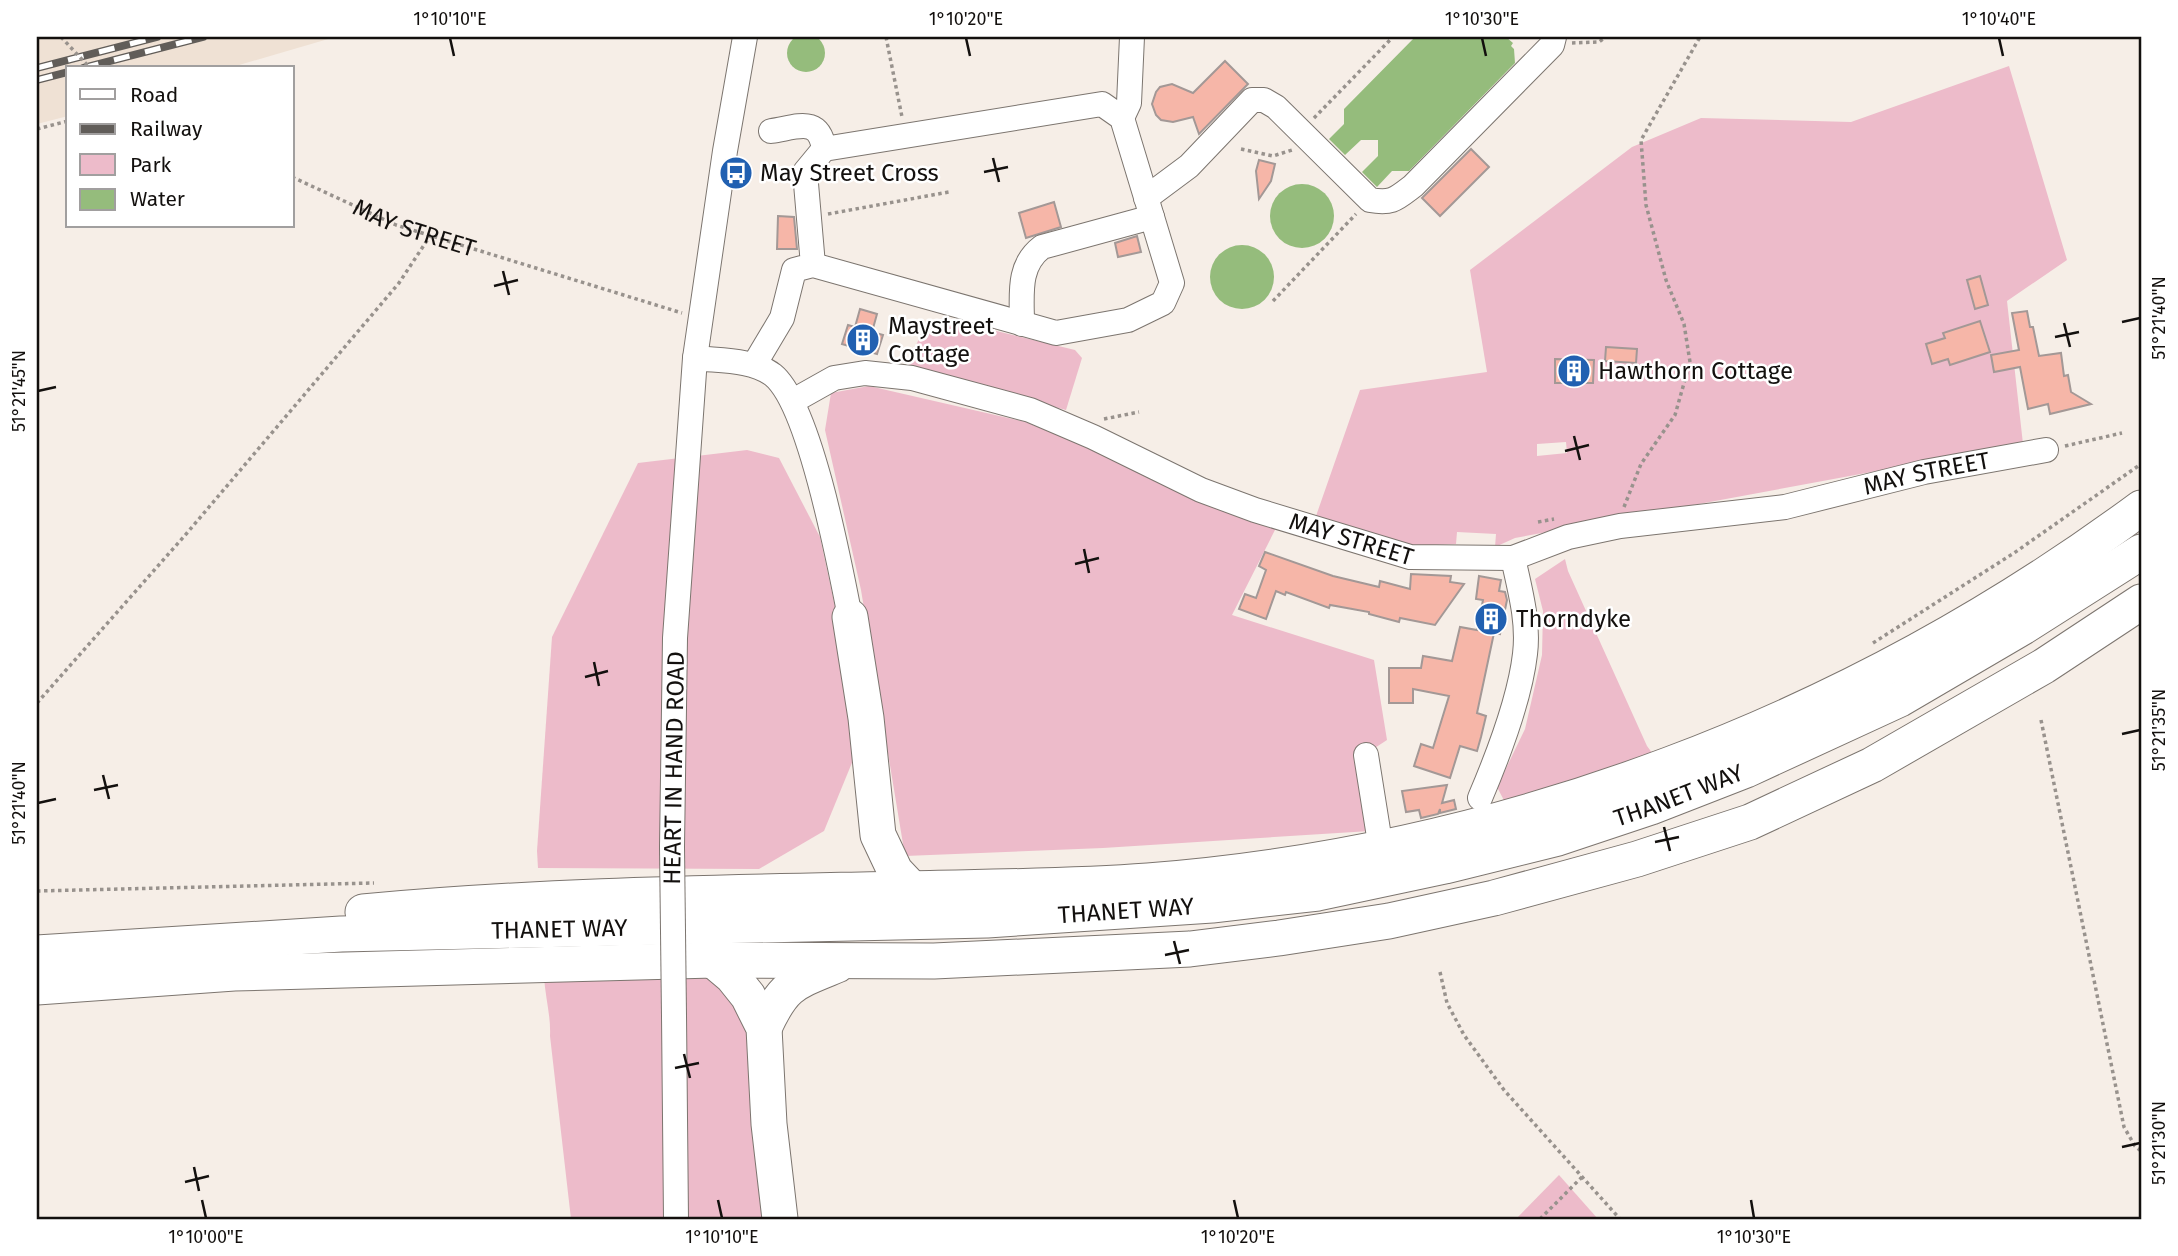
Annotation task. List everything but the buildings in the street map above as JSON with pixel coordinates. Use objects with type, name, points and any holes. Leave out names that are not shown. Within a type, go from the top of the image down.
[{"type":"highway","points":[[163,944],[379,910],[578,896],[981,888],[1147,881],[1258,869],[1381,849],[1456,832],[1591,793],[1785,718],[1891,664],[2004,601],[2141,508]]},
{"type":"highway","name":"THANET WAY","points":[[37,953],[341,934],[987,920],[1212,905],[1318,893],[1446,866],[1558,838],[1746,771],[1900,699],[2023,627],[2141,552]]},
{"type":"highway","name":"THANET WAY","points":[[37,987],[234,973],[713,960],[934,961],[1190,949],[1279,939],[1389,921],[1520,891],[1637,859],[1750,822],[1883,759],[2044,666],[2141,602]]},
{"type":"highway","points":[[850,617],[866,718],[878,835],[895,871],[912,889]]},
{"type":"highway","points":[[845,891],[862,874],[878,835]]},
{"type":"highway","points":[[713,960],[732,976],[748,996],[764,1028],[769,1124],[780,1219]]},
{"type":"highway","points":[[764,1028],[776,1001],[788,988],[846,961]]},
{"type":"street","name":"HEART IN HAND ROAD","points":[[676,1219],[672,848],[675,638],[695,358],[725,151],[745,37]]},
{"type":"street","points":[[1122,118],[1129,103],[1132,37]]},
{"type":"street","points":[[1021,324],[1023,279],[1031,256],[1042,247],[1149,208],[1252,100],[1264,100],[1276,107],[1370,200],[1383,203],[1394,201],[1413,186],[1552,45],[1554,38]]},
{"type":"street","points":[[754,365],[782,318],[794,270],[813,265],[1056,333],[1128,320],[1163,303],[1172,283],[1122,118],[1102,104],[824,149],[805,172],[813,265]]},
{"type":"street","points":[[771,131],[808,126],[815,128],[820,131],[824,149]]},
{"type":"street","points":[[695,358],[754,365],[770,373],[783,385],[793,401],[813,461],[837,552],[850,617]]},
{"type":"street","name":"MAY STREET","points":[[793,401],[834,378],[865,373],[912,378],[1030,410],[1093,437],[1201,491],[1410,557],[1513,558],[1568,537],[1620,526],[1784,507],[1924,472],[2046,450]]},
{"type":"street","points":[[1480,798],[1506,727],[1525,654],[1524,609],[1513,558]]},
{"type":"street","points":[[1366,755],[1381,849]]},
{"type":"path","points":[[61,37],[88,66]]},
{"type":"path","points":[[887,37],[906,136]]},
{"type":"path","points":[[1241,149],[1266,155],[1283,155],[1291,151],[1301,132],[1393,37]]},
{"type":"path","points":[[1554,38],[1585,45],[1599,42],[1606,37]]},
{"type":"path","points":[[1620,526],[1625,503],[1641,464],[1675,415],[1690,362],[1684,324],[1666,280],[1646,205],[1641,140],[1700,37]]},
{"type":"path","points":[[37,129],[66,122]]},
{"type":"path","name":"MAY STREET","points":[[294,178],[396,225],[701,318]]},
{"type":"path","points":[[809,217],[949,191]]},
{"type":"path","points":[[1273,301],[1370,200]]},
{"type":"path","points":[[37,703],[187,533],[399,283],[430,236]]},
{"type":"path","points":[[2046,450],[2122,433]]},
{"type":"path","points":[[1862,650],[2014,554],[2141,464]]},
{"type":"path","points":[[2041,720],[2124,1127],[2135,1146],[2141,1150]]},
{"type":"path","points":[[1440,972],[1447,1003],[1464,1035],[1504,1090],[1620,1219]]},
{"type":"path","points":[[1539,1219],[1583,1176]]},
{"type":"shaded area","points":[[37,37],[335,37],[236,66],[66,66],[66,117],[37,124]]},
{"type":"green space","points":[[2009,66],[2067,260],[2007,301],[2023,444],[1515,538],[1495,547],[1496,534],[1457,532],[1456,544],[1407,546],[1316,516],[1360,390],[1487,372],[1470,270],[1632,147],[1701,118],[1851,122]],"holes":[[[1980,276],[1988,304],[1975,308],[1967,279]],[[1982,327],[1988,344],[1964,352],[1966,360],[1950,365],[1948,359],[1932,364],[1926,344],[1945,338],[1943,333],[1955,329]],[[1606,347],[1636,349],[1636,363],[1605,361]],[[2010,352],[2013,369],[1994,371],[1991,355]],[[1555,359],[1593,360],[1593,383],[1555,382]],[[1566,442],[1567,453],[1537,456],[1537,444]]]},
{"type":"green space","points":[[924,326],[980,327],[1075,350],[1082,358],[1066,410],[907,368]]},
{"type":"green space","points":[[869,386],[1026,422],[1277,526],[1232,615],[1374,660],[1387,740],[1358,759],[1370,831],[1103,848],[905,856],[861,590],[825,430],[831,393]]},
{"type":"green space","points":[[747,450],[779,458],[820,537],[838,620],[858,748],[824,831],[759,869],[538,868],[552,637],[638,463]]},
{"type":"green space","points":[[1565,559],[1647,746],[1656,758],[1509,810],[1497,787],[1525,729],[1542,655],[1543,611],[1535,579]]},
{"type":"green space","points":[[544,976],[722,976],[743,1007],[770,1219],[571,1219]]},
{"type":"green space","points":[[1559,1175],[1598,1219],[1516,1219]]},
{"type":"water","points":[[806,34],[819,40],[825,53],[819,66],[806,72],[793,66],[787,53],[793,40]]},
{"type":"water","points":[[1415,37],[1506,37],[1513,43],[1511,46],[1514,49],[1515,63],[1409,171],[1392,171],[1377,187],[1362,172],[1378,156],[1378,140],[1361,140],[1345,155],[1329,139],[1344,124],[1344,109]]},
{"type":"water","points":[[1302,184],[1320,190],[1328,198],[1334,216],[1328,234],[1320,242],[1302,248],[1284,242],[1276,234],[1270,216],[1276,198],[1284,190]]},
{"type":"water","points":[[1242,245],[1260,251],[1268,259],[1274,277],[1268,295],[1260,303],[1242,309],[1224,303],[1216,295],[1210,277],[1216,259],[1224,251]]},
{"type":"railway","points":[[37,68],[157,37]]},
{"type":"railway","points":[[91,66],[203,37]]},
{"type":"railway","points":[[37,80],[66,73]]},
{"type":"place","name":"May Street Cross","points":[[736,173]]},
{"type":"place","name":"Maystreet Cottage","points":[[863,340]]},
{"type":"place","name":"Hawthorn Cottage","points":[[1574,371]]},
{"type":"place","name":"Thorndyke","points":[[1491,619]]}]
